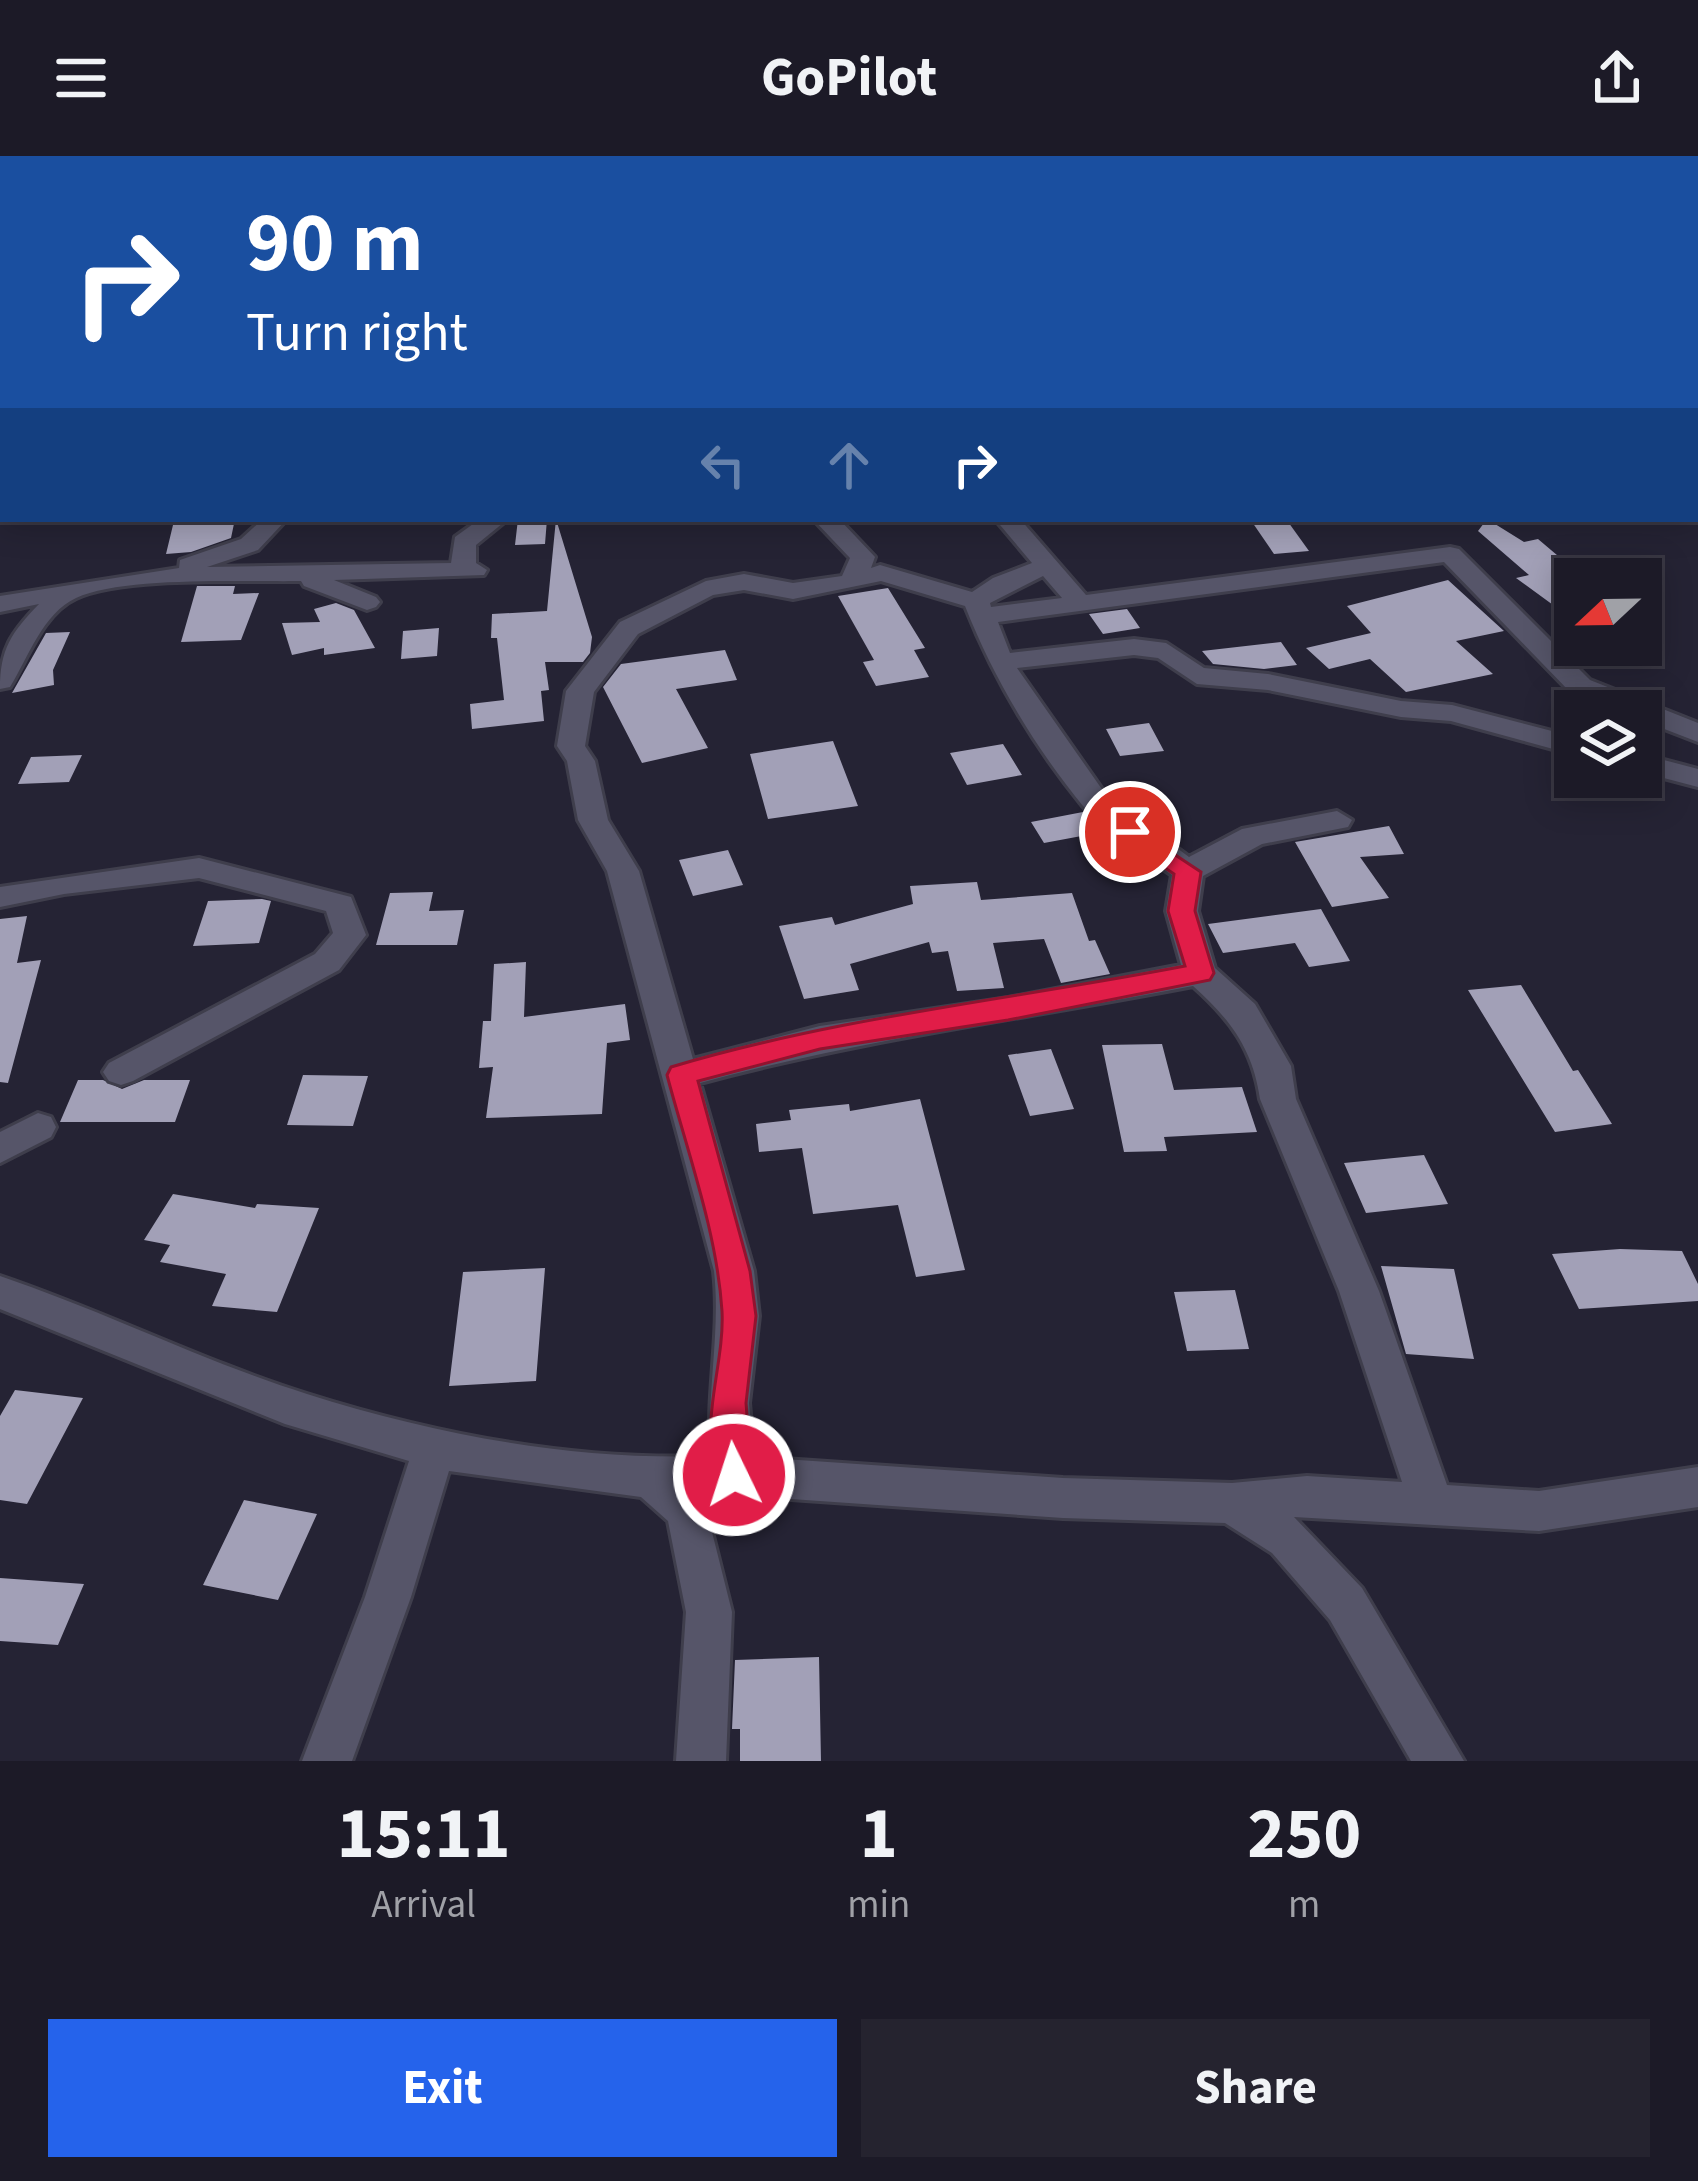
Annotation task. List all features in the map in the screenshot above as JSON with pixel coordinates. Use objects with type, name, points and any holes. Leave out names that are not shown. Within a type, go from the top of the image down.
[{"type":"street","points":[[153,575],[469,570],[464,542],[492,522]]},
{"type":"street","points":[[828,522],[863,557],[852,583]]},
{"type":"street","points":[[1011,522],[1045,568],[1078,601]]},
{"type":"street","points":[[0,604],[62,596],[153,575],[242,549],[271,527],[277,556],[271,576]]},
{"type":"street","points":[[734,1475],[728,1403],[739,1316],[734,1271],[623,871],[593,820],[581,760],[571,746],[580,691],[629,628],[706,589],[744,582],[793,592],[852,583],[880,573],[980,609],[1450,554],[1580,686],[1698,733]]},
{"type":"street","points":[[980,609],[1001,583],[1045,568]]},
{"type":"street","points":[[0,681],[22,637],[92,571]]},
{"type":"street","points":[[299,576],[368,602]]},
{"type":"street","points":[[980,609],[1000,662],[1031,716],[1095,801],[1188,872]]},
{"type":"street","points":[[1000,662],[1134,647],[1166,651],[1197,676],[1268,682],[1401,709],[1452,713],[1554,740]]},
{"type":"street","points":[[1662,769],[1698,778]]},
{"type":"street","points":[[1188,872],[1252,836],[1337,820]]},
{"type":"street","points":[[0,897],[64,884],[199,868],[340,904],[350,935],[327,962],[122,1072]]},
{"type":"street","points":[[1188,872],[1182,911],[1200,973],[1243,1012],[1274,1066],[1284,1116],[1359,1291],[1431,1503]]},
{"type":"street","points":[[682,1075],[820,1038],[1008,1010],[1200,973]]},
{"type":"street","points":[[0,1149],[38,1127]]},
{"type":"street","points":[[0,1292],[300,1412],[434,1449],[502,1462],[651,1478],[734,1475],[1063,1498],[1232,1503],[1307,1496],[1539,1511],[1698,1487]]},
{"type":"street","points":[[327,1761],[388,1597],[434,1449]]},
{"type":"street","points":[[651,1478],[688,1511],[709,1612],[701,1761]]},
{"type":"street","points":[[1232,1503],[1288,1538],[1346,1604],[1439,1761]]},
{"type":"building","points":[[234,522],[231,538],[191,552],[166,554],[173,525]]},
{"type":"building","points":[[518,522],[547,522],[545,544],[515,545]]},
{"type":"building","points":[[557,522],[592,637],[590,653],[583,662],[545,662],[549,690],[541,691],[544,721],[472,729],[470,704],[504,700],[497,638],[491,638],[492,614],[547,611]]},
{"type":"building","points":[[1252,522],[1288,522],[1309,551],[1274,554]]},
{"type":"building","points":[[1485,522],[1524,542],[1538,539],[1560,558],[1554,558],[1554,606],[1516,578],[1529,575],[1478,531]]},
{"type":"building","points":[[1448,580],[1504,631],[1456,641],[1493,674],[1406,692],[1370,659],[1329,669],[1306,648],[1371,633],[1347,606]]},
{"type":"building","points":[[197,586],[235,586],[233,594],[259,593],[241,640],[181,642]]},
{"type":"building","points":[[888,588],[925,648],[914,650],[929,677],[876,686],[863,662],[874,660],[838,596]]},
{"type":"building","points":[[336,603],[354,610],[375,648],[324,655],[324,648],[292,655],[282,623],[320,622],[314,609]]},
{"type":"building","points":[[1127,609],[1140,628],[1103,634],[1089,614]]},
{"type":"building","points":[[439,628],[437,656],[401,659],[403,631]]},
{"type":"building","points":[[70,632],[53,670],[54,685],[12,693],[46,633]]},
{"type":"building","points":[[1281,642],[1297,665],[1264,669],[1213,664],[1202,651]]},
{"type":"building","points":[[725,650],[737,680],[676,689],[708,748],[642,763],[603,687],[621,664]]},
{"type":"building","points":[[1149,723],[1164,751],[1120,756],[1106,729]]},
{"type":"building","points":[[833,741],[858,806],[768,819],[750,754]]},
{"type":"building","points":[[1003,744],[1022,775],[967,785],[950,753]]},
{"type":"building","points":[[82,755],[69,782],[18,784],[31,757]]},
{"type":"building","points":[[1083,812],[1103,832],[1044,843],[1031,822]]},
{"type":"building","points":[[1389,826],[1404,854],[1360,857],[1389,898],[1332,907],[1295,842]]},
{"type":"building","points":[[728,850],[743,885],[693,896],[679,860]]},
{"type":"building","points":[[977,882],[981,900],[1072,893],[1089,941],[1095,940],[1110,974],[1061,983],[1044,939],[993,943],[1004,988],[957,991],[948,951],[932,953],[929,942],[850,964],[859,990],[804,999],[779,926],[832,917],[835,925],[913,904],[910,886]]},
{"type":"building","points":[[433,892],[429,911],[464,910],[457,945],[376,945],[390,893]]},
{"type":"building","points":[[208,901],[271,901],[259,943],[193,946]]},
{"type":"building","points":[[1321,909],[1350,961],[1309,967],[1295,943],[1223,953],[1208,924]]},
{"type":"building","points":[[27,916],[17,963],[41,960],[8,1083],[0,1082],[0,919]]},
{"type":"building","points":[[526,962],[524,1017],[625,1004],[630,1040],[607,1043],[602,1114],[486,1118],[493,1067],[479,1068],[483,1021],[491,1021],[494,964]]},
{"type":"building","points":[[1521,985],[1612,1124],[1555,1132],[1468,990]]},
{"type":"building","points":[[1162,1044],[1174,1090],[1242,1087],[1257,1132],[1164,1137],[1167,1151],[1124,1152],[1102,1045]]},
{"type":"building","points":[[1051,1049],[1074,1109],[1030,1116],[1008,1055]]},
{"type":"building","points":[[303,1075],[368,1076],[353,1126],[287,1125]]},
{"type":"building","points":[[78,1080],[103,1080],[122,1089],[144,1080],[190,1080],[175,1122],[60,1122]]},
{"type":"building","points":[[920,1099],[965,1270],[916,1277],[898,1205],[813,1214],[802,1148],[759,1152],[756,1124],[791,1120],[789,1110],[849,1104],[850,1111]]},
{"type":"building","points":[[1424,1155],[1448,1204],[1366,1213],[1344,1163]]},
{"type":"building","points":[[173,1194],[255,1208],[257,1204],[319,1208],[277,1312],[212,1306],[226,1274],[160,1262],[170,1245],[144,1240]]},
{"type":"building","points":[[1682,1251],[1698,1284],[1698,1301],[1579,1309],[1552,1254]]},
{"type":"building","points":[[1381,1266],[1454,1269],[1474,1359],[1406,1354]]},
{"type":"building","points":[[545,1268],[536,1381],[449,1386],[463,1272]]},
{"type":"building","points":[[1235,1290],[1249,1349],[1187,1351],[1174,1292]]},
{"type":"building","points":[[15,1390],[83,1398],[27,1504],[0,1500],[0,1416]]},
{"type":"building","points":[[244,1500],[317,1514],[278,1600],[203,1585]]},
{"type":"building","points":[[0,1578],[84,1584],[58,1645],[0,1641]]},
{"type":"building","points":[[819,1657],[821,1761],[740,1761],[740,1729],[732,1729],[735,1660]]},
{"type":"route","points":[[734,1475],[728,1403],[739,1316],[734,1271],[682,1075],[820,1038],[1008,1010],[1200,973],[1182,911],[1188,872],[1130,832]]}]
